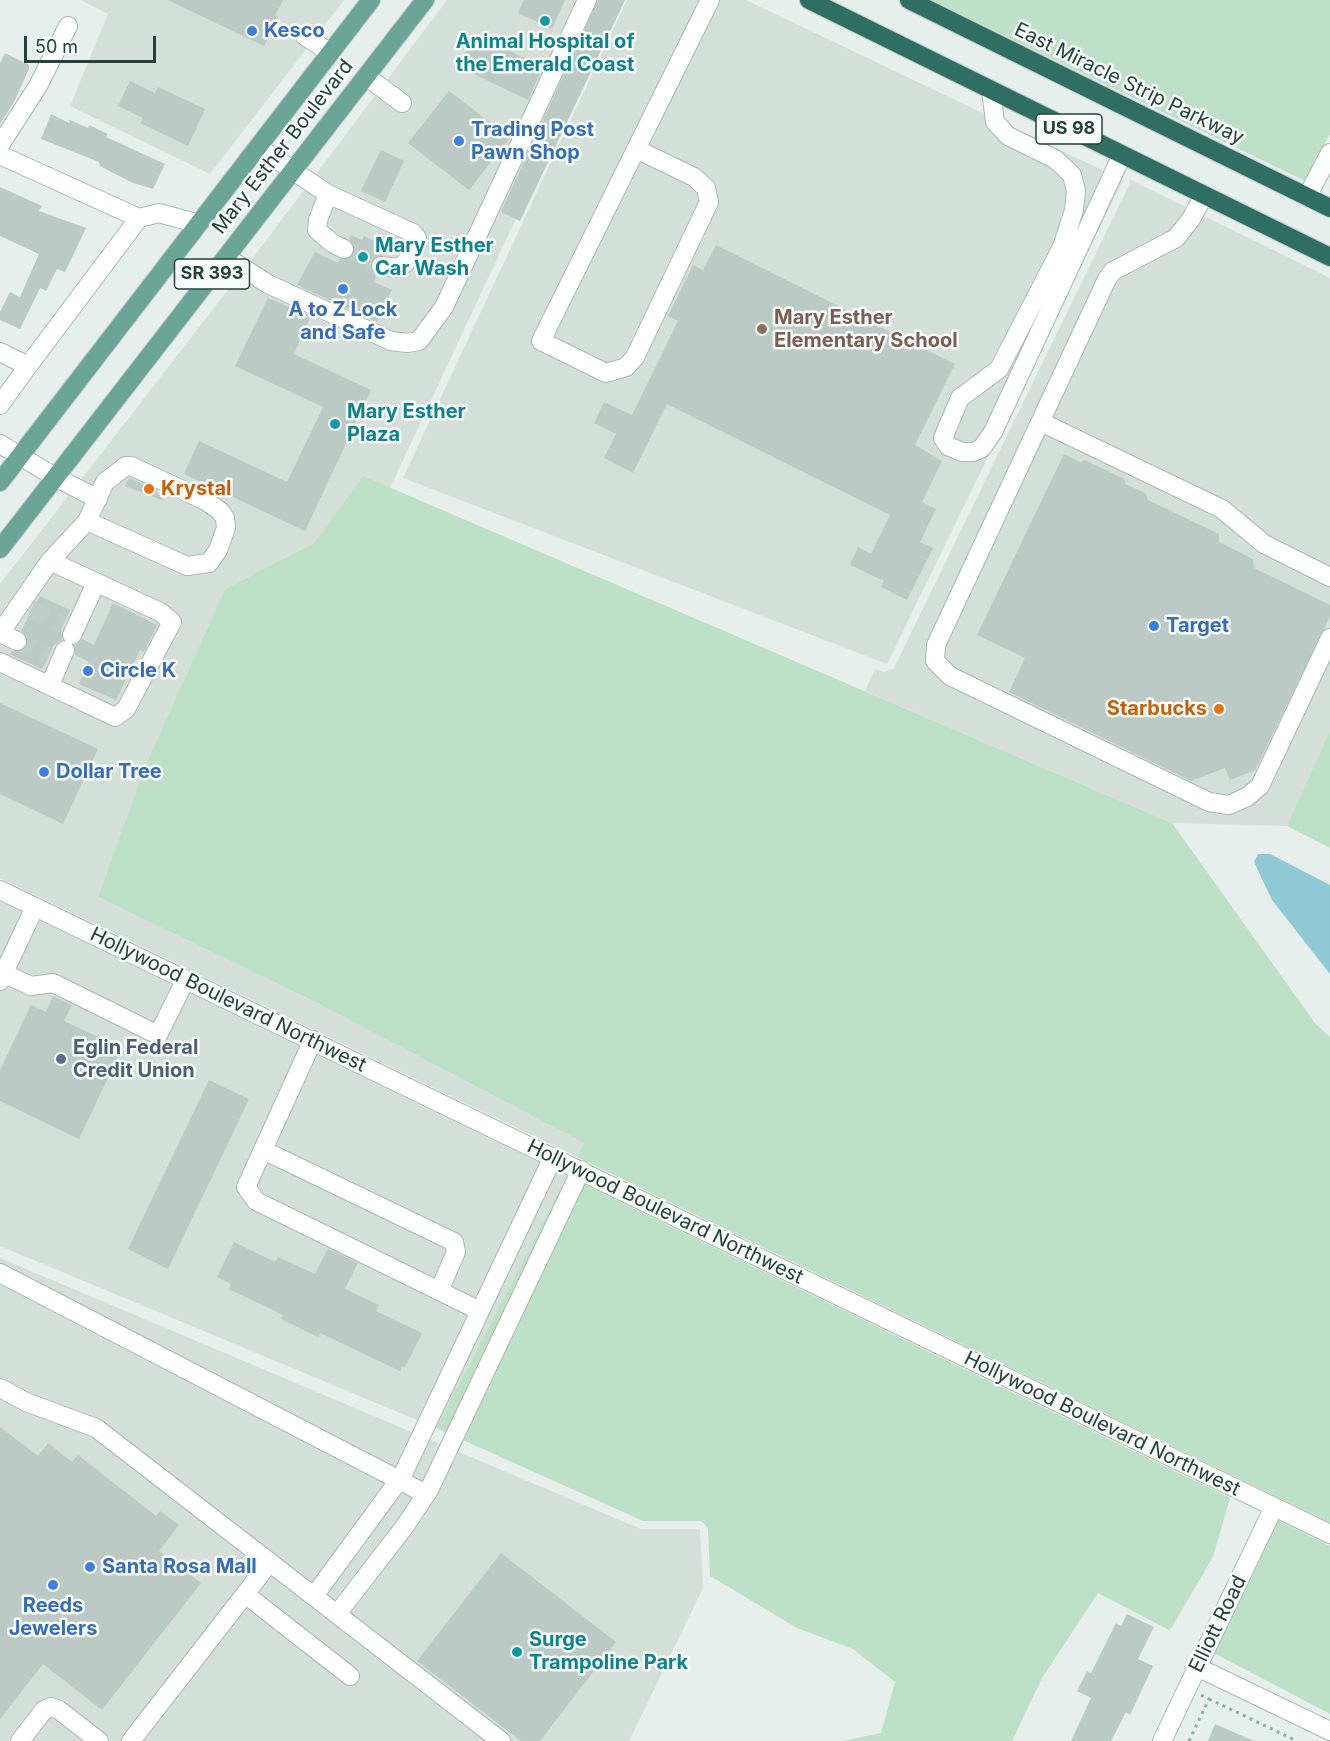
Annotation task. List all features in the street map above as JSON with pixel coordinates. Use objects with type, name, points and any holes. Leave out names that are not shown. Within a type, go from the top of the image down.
[{"type":"highway","name":"US 98","points":[[809,0],[1330,257]]},
{"type":"highway","name":"East Miracle Strip Parkway","points":[[909,0],[1330,208]]},
{"type":"main road","name":"Mary Esther Boulevard","points":[[0,482],[371,0]]},
{"type":"main road","name":"Mary Esther Boulevard","points":[[0,549],[425,0]]},
{"type":"street","points":[[226,257],[268,284],[391,341],[407,343],[419,341],[444,306],[587,0]]},
{"type":"street","points":[[636,149],[694,177],[706,188],[709,202],[635,357],[626,367],[606,373],[541,341],[636,149],[710,0]]},
{"type":"street","points":[[0,145],[38,86],[68,26]]},
{"type":"street","points":[[305,36],[330,53]]},
{"type":"street","points":[[366,76],[402,103]]},
{"type":"street","points":[[991,90],[995,122],[1008,136],[1055,159],[1072,175],[1076,191],[1074,210],[1062,247],[999,369],[960,398],[943,438],[948,446],[962,452],[973,452],[982,448],[993,432],[1122,155]]},
{"type":"street","points":[[258,147],[292,172],[328,194],[413,232],[417,244],[406,262],[399,268],[381,267]]},
{"type":"street","points":[[1307,197],[1330,153]]},
{"type":"street","points":[[0,155],[139,218],[159,213],[199,224]]},
{"type":"street","points":[[328,194],[318,220],[317,230],[344,249]]},
{"type":"street","points":[[1204,195],[1191,219],[1176,238],[1113,272],[1107,279],[936,645],[935,661],[950,676],[1209,802],[1229,805],[1247,798],[1260,786],[1330,638]]},
{"type":"street","points":[[0,405],[139,218]]},
{"type":"street","points":[[0,352],[28,366]]},
{"type":"street","points":[[1041,422],[1222,509],[1264,544],[1330,577]]},
{"type":"street","points":[[0,444],[55,477],[98,499]]},
{"type":"street","points":[[17,641],[0,633],[25,608],[50,561],[87,521],[105,482],[118,470],[131,466],[206,501],[220,511],[225,518],[226,528],[218,550],[209,562],[187,566],[87,521]]},
{"type":"street","points":[[0,662],[115,717],[126,710],[171,622],[160,612],[50,561]]},
{"type":"street","points":[[50,685],[64,643],[96,584]]},
{"type":"street","name":"Hollywood Boulevard Northwest","points":[[2,898],[35,907],[313,1040],[1330,1534]]},
{"type":"street","points":[[35,907],[2,977],[31,986],[53,983],[158,1035],[186,980]]},
{"type":"street","points":[[313,1040],[246,1187],[256,1201],[480,1311]]},
{"type":"street","points":[[263,1150],[454,1242],[456,1252],[439,1291]]},
{"type":"street","points":[[314,1596],[399,1480],[553,1157]]},
{"type":"street","points":[[338,1614],[426,1494],[581,1170]]},
{"type":"street","points":[[0,1274],[426,1494]]},
{"type":"street","points":[[0,1388],[26,1402],[96,1428],[501,1741]]},
{"type":"street","name":"Elliott Road","points":[[1162,1741],[1274,1507]]},
{"type":"street","points":[[131,1741],[270,1562]]},
{"type":"street","points":[[244,1594],[350,1676]]},
{"type":"street","points":[[1197,1667],[1330,1731]]},
{"type":"street","points":[[20,1741],[44,1710],[51,1707],[59,1710],[99,1741]]},
{"type":"path","points":[[1187,1688],[1297,1741]]},
{"type":"path","points":[[1189,1741],[1209,1699]]},
{"type":"shaded area","points":[[81,0],[344,0],[210,174],[70,106],[108,14]]},
{"type":"shaded area","points":[[447,0],[618,0],[390,488],[363,477],[314,543],[225,589],[144,768],[98,897],[315,1002],[584,1143],[577,1157],[0,878],[0,584],[259,250]]},
{"type":"shaded area","name":"Mary Esther Elementary School","points":[[627,0],[746,0],[1123,180],[887,664],[403,478]]},
{"type":"shaded area","points":[[1129,179],[1330,278],[1330,730],[1287,826],[1172,823],[865,691],[875,669],[884,672],[894,668],[1130,183]]},
{"type":"shaded area","points":[[0,901],[567,1176],[436,1428],[0,1246]]},
{"type":"shaded area","name":"Santa Rosa Mall","points":[[0,1258],[641,1529],[700,1529],[703,1588],[629,1741],[0,1741]]},
{"type":"green space","points":[[931,0],[1330,0],[1330,134],[1305,181]]},
{"type":"green space","points":[[363,476],[1172,823],[1315,1023],[1330,1037],[1330,1523],[577,1157],[584,1143],[315,1002],[98,897],[144,768],[225,589],[314,543]]},
{"type":"green space","points":[[1330,730],[1330,848],[1287,826]]},
{"type":"green space","points":[[567,1176],[1230,1498],[1213,1557],[1172,1627],[1169,1630],[1098,1593],[1042,1678],[1012,1741],[842,1741],[881,1733],[895,1682],[853,1649],[797,1628],[710,1576],[708,1528],[701,1521],[643,1521],[436,1428]]},
{"type":"green space","points":[[1277,1520],[1330,1546],[1330,1714],[1214,1653]]},
{"type":"water","points":[[1258,854],[1270,854],[1330,885],[1330,974],[1272,900],[1254,862]]},
{"type":"building","name":"Kesco","points":[[168,0],[283,0],[275,16],[278,17],[264,46]]},
{"type":"building","name":"Animal Hospital of the Emerald Coast","points":[[524,0],[565,0],[552,29],[518,13]]},
{"type":"building","points":[[598,0],[625,0],[520,221],[501,212]]},
{"type":"building","points":[[474,34],[543,67],[528,100],[459,67]]},
{"type":"building","points":[[5,53],[29,65],[29,69],[14,102],[0,124],[0,63]]},
{"type":"building","points":[[130,81],[155,93],[158,87],[205,109],[188,146],[140,123],[143,118],[118,106]]},
{"type":"building","name":"Trading Post Pawn Shop","points":[[449,91],[510,138],[469,190],[408,143]]},
{"type":"building","points":[[51,114],[69,123],[70,120],[88,128],[89,125],[108,134],[106,137],[165,164],[153,189],[133,183],[100,166],[99,162],[41,139]]},
{"type":"building","points":[[381,150],[404,161],[385,202],[361,191]]},
{"type":"building","points":[[0,187],[42,206],[39,211],[86,228],[65,272],[57,269],[46,291],[40,288],[20,329],[0,320],[0,312],[10,292],[20,297],[39,254],[0,236]]},
{"type":"building","name":"A to Z Lock and Safe","points":[[351,235],[362,240],[364,236],[389,248],[386,255],[376,256],[370,264],[371,271],[376,276],[374,282],[392,290],[377,322],[297,285],[315,252],[338,263],[339,259],[351,258],[355,249],[349,239]]},
{"type":"building","points":[[716,245],[955,364],[915,445],[942,461],[922,502],[936,509],[920,542],[933,548],[907,600],[881,587],[884,581],[850,565],[858,547],[871,554],[890,515],[667,404],[633,473],[604,458],[616,434],[594,423],[604,402],[632,415],[678,321],[668,316],[693,265],[703,270]]},
{"type":"building","name":"Mary Esther Plaza","points":[[268,298],[311,316],[294,354],[371,390],[305,531],[184,474],[199,441],[287,482],[323,407],[235,366]]},
{"type":"building","name":"Target","points":[[1064,454],[1080,462],[1085,460],[1124,479],[1125,484],[1145,493],[1148,500],[1219,534],[1219,542],[1253,559],[1254,568],[1330,605],[1330,617],[1255,770],[1230,780],[1225,768],[1191,781],[1009,692],[1025,658],[977,635]]},
{"type":"building","points":[[129,478],[156,490],[164,501],[125,486]]},
{"type":"building","points":[[40,596],[70,610],[61,629],[62,639],[54,645],[42,669],[10,654],[12,651],[23,651],[27,646],[28,639],[21,631]]},
{"type":"building","points":[[113,603],[157,625],[144,652],[140,650],[116,700],[79,684],[89,662],[75,655],[75,646],[82,639],[94,645]]},
{"type":"building","name":"Dollar Tree","points":[[0,703],[98,749],[63,824],[0,794]]},
{"type":"building","name":"Eglin Federal Credit Union","points":[[53,996],[72,1005],[64,1021],[122,1048],[79,1139],[0,1101],[0,1070],[31,1005],[46,1012]]},
{"type":"building","points":[[209,1080],[249,1099],[168,1269],[128,1249]]},
{"type":"building","points":[[234,1242],[275,1262],[278,1257],[315,1274],[328,1249],[358,1263],[345,1289],[379,1305],[376,1311],[422,1333],[405,1367],[402,1366],[400,1371],[320,1333],[318,1337],[281,1319],[283,1315],[229,1289],[231,1284],[217,1277]]},
{"type":"building","name":"Santa Rosa Mall","points":[[0,1427],[38,1456],[48,1443],[72,1462],[78,1455],[156,1516],[160,1511],[179,1525],[159,1551],[201,1583],[102,1710],[43,1664],[0,1719]]},
{"type":"building","name":"Surge Trampoline Park","points":[[501,1553],[616,1642],[540,1741],[521,1741],[417,1661]]},
{"type":"building","points":[[1127,1614],[1154,1627],[1138,1659],[1153,1666],[1130,1715],[1126,1712],[1111,1741],[1071,1741],[1091,1698],[1077,1691],[1087,1671],[1091,1673],[1116,1623],[1121,1626]]},
{"type":"building","points":[[1215,1724],[1254,1741],[1208,1741]]},
{"type":"tunnel","points":[[344,249],[381,266]]},
{"type":"tunnel","points":[[31,610],[63,625]]},
{"type":"tunnel","points":[[17,641],[49,656]]},
{"type":"place","name":"Animal Hospital of the Emerald Coast","points":[[545,21]]},
{"type":"place","name":"Kesco","points":[[252,31]]},
{"type":"place","name":"Trading Post Pawn Shop","points":[[459,141]]},
{"type":"place","name":"Mary Esther Car Wash","points":[[363,257]]},
{"type":"place","name":"A to Z Lock and Safe","points":[[343,289]]},
{"type":"place","name":"Mary Esther Elementary School","points":[[762,329]]},
{"type":"place","name":"Mary Esther Plaza","points":[[335,424]]},
{"type":"place","name":"Krystal","points":[[149,489]]},
{"type":"place","name":"Target","points":[[1154,626]]},
{"type":"place","name":"Circle K","points":[[88,671]]},
{"type":"place","name":"Starbucks","points":[[1219,709]]},
{"type":"place","name":"Dollar Tree","points":[[44,772]]},
{"type":"place","name":"Eglin Federal Credit Union","points":[[61,1059]]},
{"type":"place","name":"Santa Rosa Mall","points":[[90,1567]]},
{"type":"place","name":"Reeds Jewelers","points":[[53,1585]]},
{"type":"place","name":"Surge Trampoline Park","points":[[517,1652]]}]
